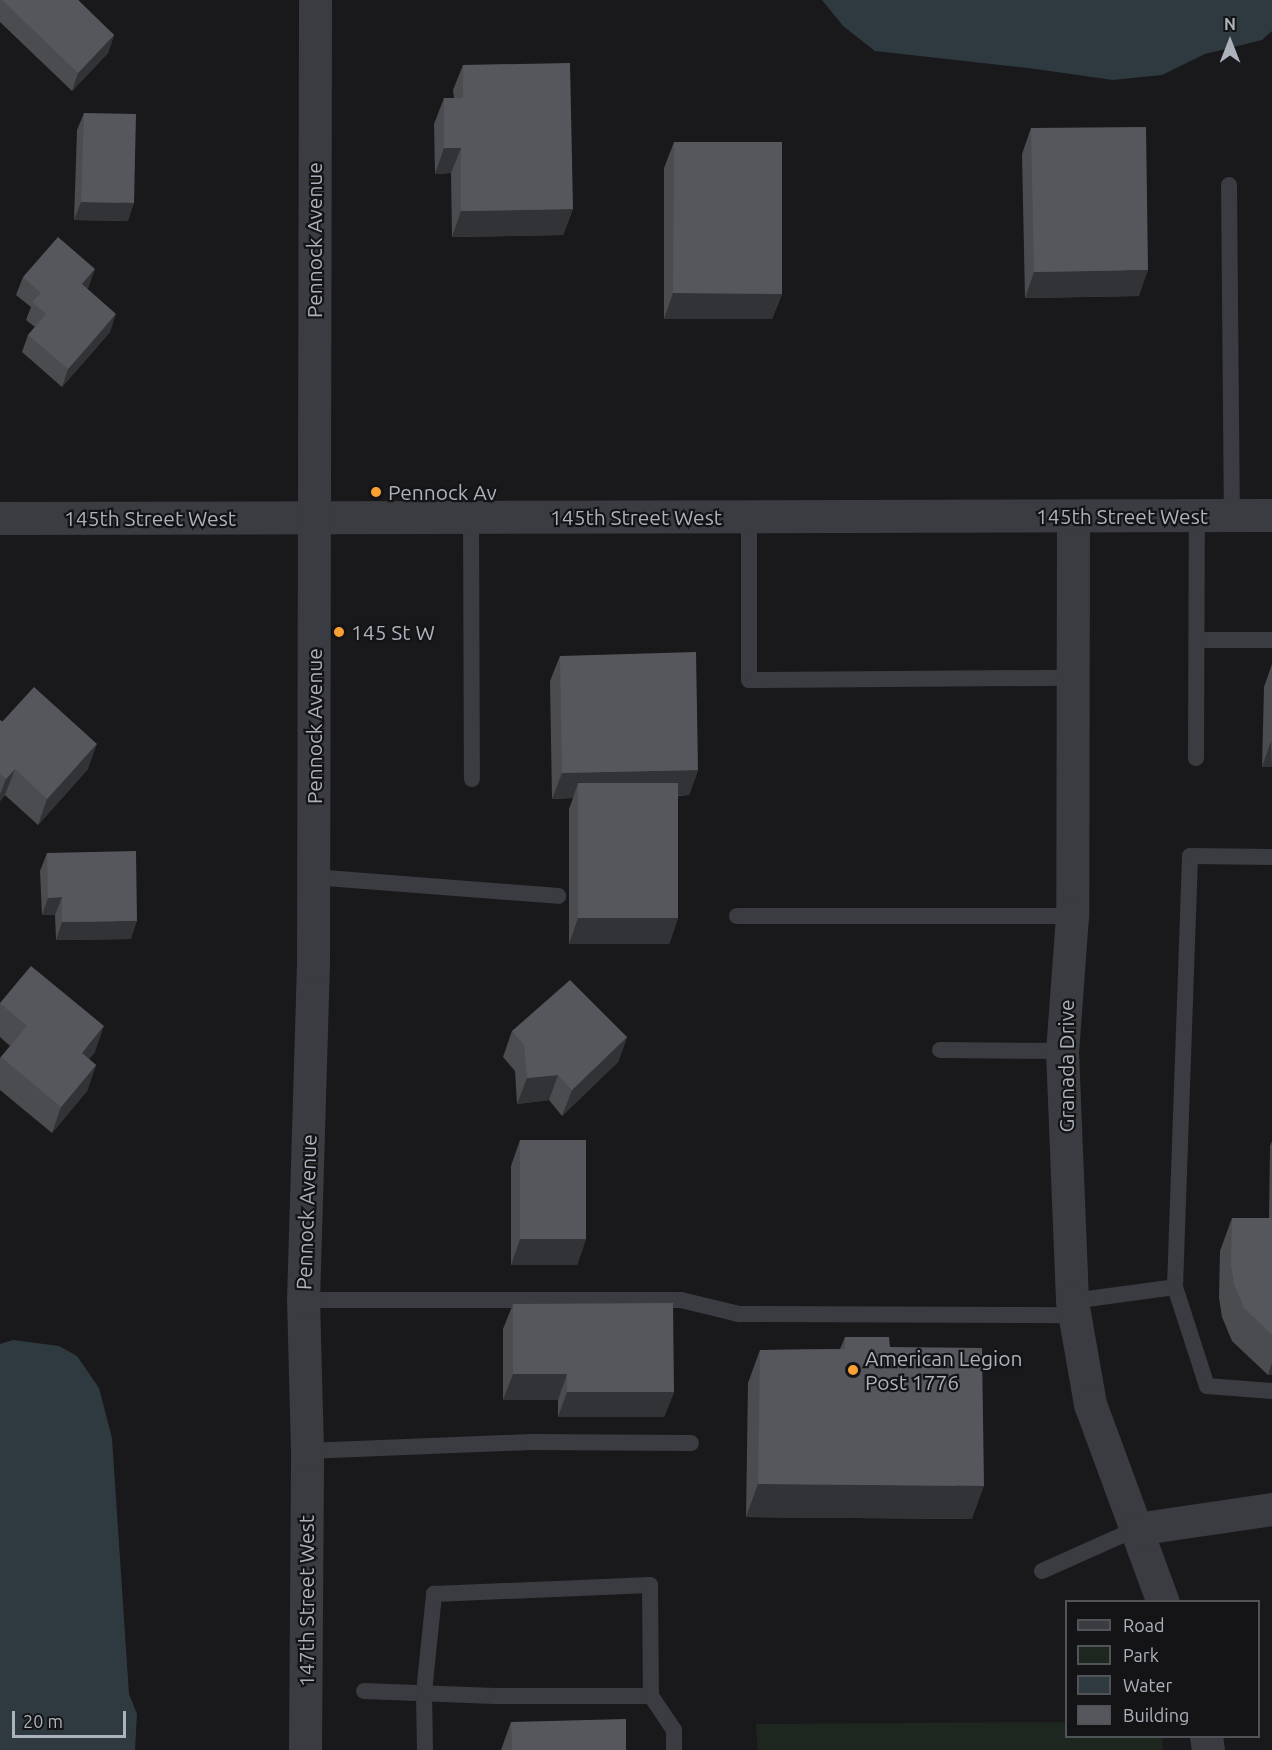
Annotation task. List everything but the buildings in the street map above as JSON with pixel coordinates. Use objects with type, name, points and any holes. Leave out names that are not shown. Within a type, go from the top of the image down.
[{"type":"street","name":"Pennock Avenue","points":[[307,1451],[303,1300],[313,877],[315,0]]},
{"type":"street","name":"145th Street West","points":[[0,518],[1272,515]]},
{"type":"street","name":"Granada Drive","points":[[1072,516],[1072,916],[1062,1051],[1073,1308],[1090,1404],[1162,1600]]},
{"type":"street","name":"147th Street West","points":[[305,1750],[307,1451]]},
{"type":"street","points":[[1136,1529],[1272,1509]]},
{"type":"lane","points":[[1229,185],[1232,515]]},
{"type":"lane","points":[[1196,758],[1197,515]]},
{"type":"lane","points":[[749,517],[749,680],[1072,678]]},
{"type":"lane","points":[[471,518],[472,779]]},
{"type":"lane","points":[[1197,640],[1272,640]]},
{"type":"lane","points":[[1272,857],[1191,856],[1175,1287],[1207,1386],[1272,1391]]},
{"type":"lane","points":[[313,877],[558,896]]},
{"type":"lane","points":[[737,916],[1072,916]]},
{"type":"lane","points":[[940,1050],[1062,1051]]},
{"type":"lane","points":[[303,1300],[681,1300],[739,1314],[1073,1308],[1175,1287]]},
{"type":"lane","points":[[307,1451],[531,1442],[691,1443]]},
{"type":"lane","points":[[1042,1571],[1136,1529]]},
{"type":"lane","points":[[425,1750],[424,1693],[434,1594],[650,1586],[651,1696],[674,1730],[674,1750]]},
{"type":"lane","points":[[364,1691],[495,1696],[651,1696]]},
{"type":"green space","points":[[1065,1722],[1065,1738],[1162,1738],[1163,1750],[758,1750],[756,1724]]},
{"type":"water","points":[[822,0],[1272,0],[1272,31],[1262,40],[1205,54],[1162,75],[1113,80],[875,51],[843,26]]},
{"type":"water","points":[[13,1340],[59,1346],[77,1356],[99,1388],[112,1438],[129,1694],[137,1714],[135,1750],[0,1750],[0,1344]]},
{"type":"place","name":"Pennock Av","points":[[376,492]]},
{"type":"place","name":"145 St W","points":[[339,632]]},
{"type":"place","name":"American Legion Post 1776","points":[[853,1370]]}]
